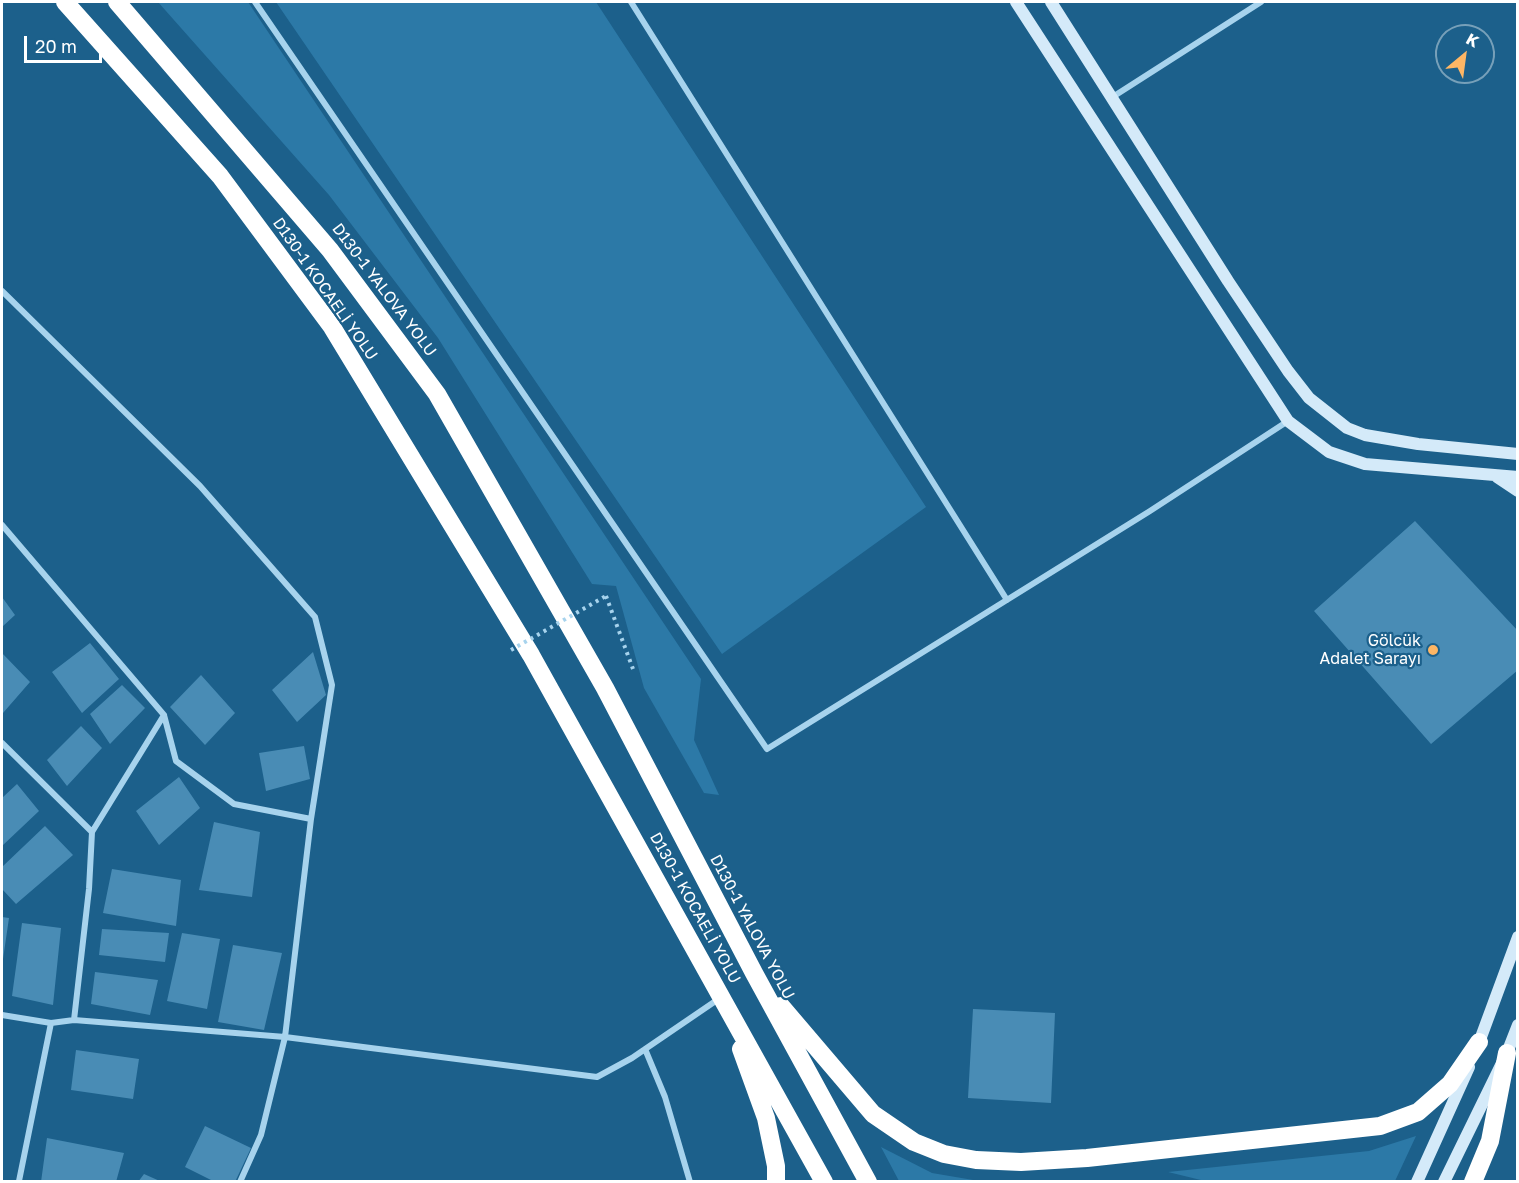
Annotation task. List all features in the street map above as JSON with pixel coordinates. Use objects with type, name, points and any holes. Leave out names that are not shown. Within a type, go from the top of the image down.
[{"type":"highway","name":"D130-1 KOCAELİ YOLU","points":[[65,2],[220,176],[332,327],[531,655],[824,1182]]},
{"type":"highway","name":"D130-1 YALOVA YOLU","points":[[117,2],[262,168],[383,318],[437,394],[605,688],[754,974],[868,1182]]},
{"type":"highway","points":[[754,974],[873,1114],[914,1142],[944,1154],[976,1160],[1021,1162],[1087,1158],[1380,1126],[1418,1112],[1450,1084],[1479,1042]]},
{"type":"highway","points":[[722,996],[765,1118],[776,1166],[776,1182]]},
{"type":"highway","points":[[1473,1182],[1490,1142],[1508,1053]]},
{"type":"main road","points":[[1016,2],[1288,421],[1329,452],[1357,461],[1518,477]]},
{"type":"main road","points":[[1051,2],[1288,371],[1326,413],[1347,428],[1365,435],[1418,444],[1518,454]]},
{"type":"main road","points":[[1494,475],[1518,491]]},
{"type":"main road","points":[[1417,1182],[1479,1042],[1518,937]]},
{"type":"main road","points":[[1444,1182],[1508,1053],[1518,1025]]},
{"type":"street","points":[[255,2],[767,749],[1288,421]]},
{"type":"street","points":[[631,2],[1007,600]]},
{"type":"street","points":[[1112,98],[1261,2]]},
{"type":"street","points":[[2,291],[200,486],[315,617],[332,686],[311,819],[285,1037],[261,1135],[240,1182]]},
{"type":"street","points":[[2,525],[164,715],[176,761],[234,804],[311,819]]},
{"type":"street","points":[[74,1020],[92,832],[164,715]]},
{"type":"street","points":[[2,743],[92,832]]},
{"type":"street","points":[[2,1015],[51,1023],[74,1020],[285,1037],[597,1077],[645,1049],[722,996]]},
{"type":"street","points":[[19,1181],[51,1023]]},
{"type":"street","points":[[645,1049],[665,1097],[690,1182]]},
{"type":"path","points":[[511,650],[606,596],[633,669]]},
{"type":"shaded area","points":[[158,2],[248,2],[701,679],[694,740],[719,795],[704,793],[644,688],[616,586],[592,584],[438,338],[329,195]]},
{"type":"shaded area","points":[[276,2],[596,2],[926,507],[722,654]]},
{"type":"shaded area","points":[[1416,1136],[1395,1181],[1205,1181],[1168,1172],[1369,1151]]},
{"type":"shaded area","points":[[881,1147],[932,1173],[979,1181],[899,1181]]},
{"type":"building","name":"Gölcük Adalet Sarayı","points":[[1415,521],[1518,631],[1518,670],[1431,744],[1314,611]]},
{"type":"building","points":[[2,597],[15,615],[2,627]]},
{"type":"building","points":[[90,643],[119,679],[82,713],[52,672]]},
{"type":"building","points":[[313,652],[326,695],[297,722],[272,690]]},
{"type":"building","points":[[2,653],[30,682],[3,713],[2,711]]},
{"type":"building","points":[[201,675],[235,713],[205,745],[170,707]]},
{"type":"building","points":[[122,685],[145,708],[110,744],[90,714]]},
{"type":"building","points":[[81,726],[102,748],[67,786],[47,760]]},
{"type":"building","points":[[304,746],[310,779],[266,791],[259,753]]},
{"type":"building","points":[[179,777],[200,808],[159,845],[136,811]]},
{"type":"building","points":[[17,784],[39,811],[2,846],[2,798]]},
{"type":"building","points":[[214,822],[260,832],[252,897],[199,890]]},
{"type":"building","points":[[45,826],[73,855],[16,904],[2,889],[2,867]]},
{"type":"building","points":[[112,869],[181,880],[176,926],[103,913]]},
{"type":"building","points":[[2,917],[9,918],[3,959],[2,958]]},
{"type":"building","points":[[22,923],[61,928],[53,1005],[12,996]]},
{"type":"building","points":[[102,929],[169,933],[165,962],[99,955]]},
{"type":"building","points":[[182,933],[220,939],[207,1009],[167,1001]]},
{"type":"building","points":[[233,945],[282,953],[264,1030],[218,1022]]},
{"type":"building","points":[[95,972],[158,980],[150,1015],[91,1004]]},
{"type":"building","points":[[973,1009],[1055,1013],[1051,1103],[968,1098]]},
{"type":"building","points":[[76,1050],[139,1059],[133,1099],[71,1090]]},
{"type":"building","points":[[205,1126],[251,1148],[235,1182],[215,1182],[185,1167]]},
{"type":"building","points":[[47,1138],[124,1153],[116,1182],[41,1182]]},
{"type":"building","points":[[144,1174],[162,1182],[138,1182]]},
{"type":"place","name":"Gölcük Adalet Sarayı","points":[[1433,650]]}]
